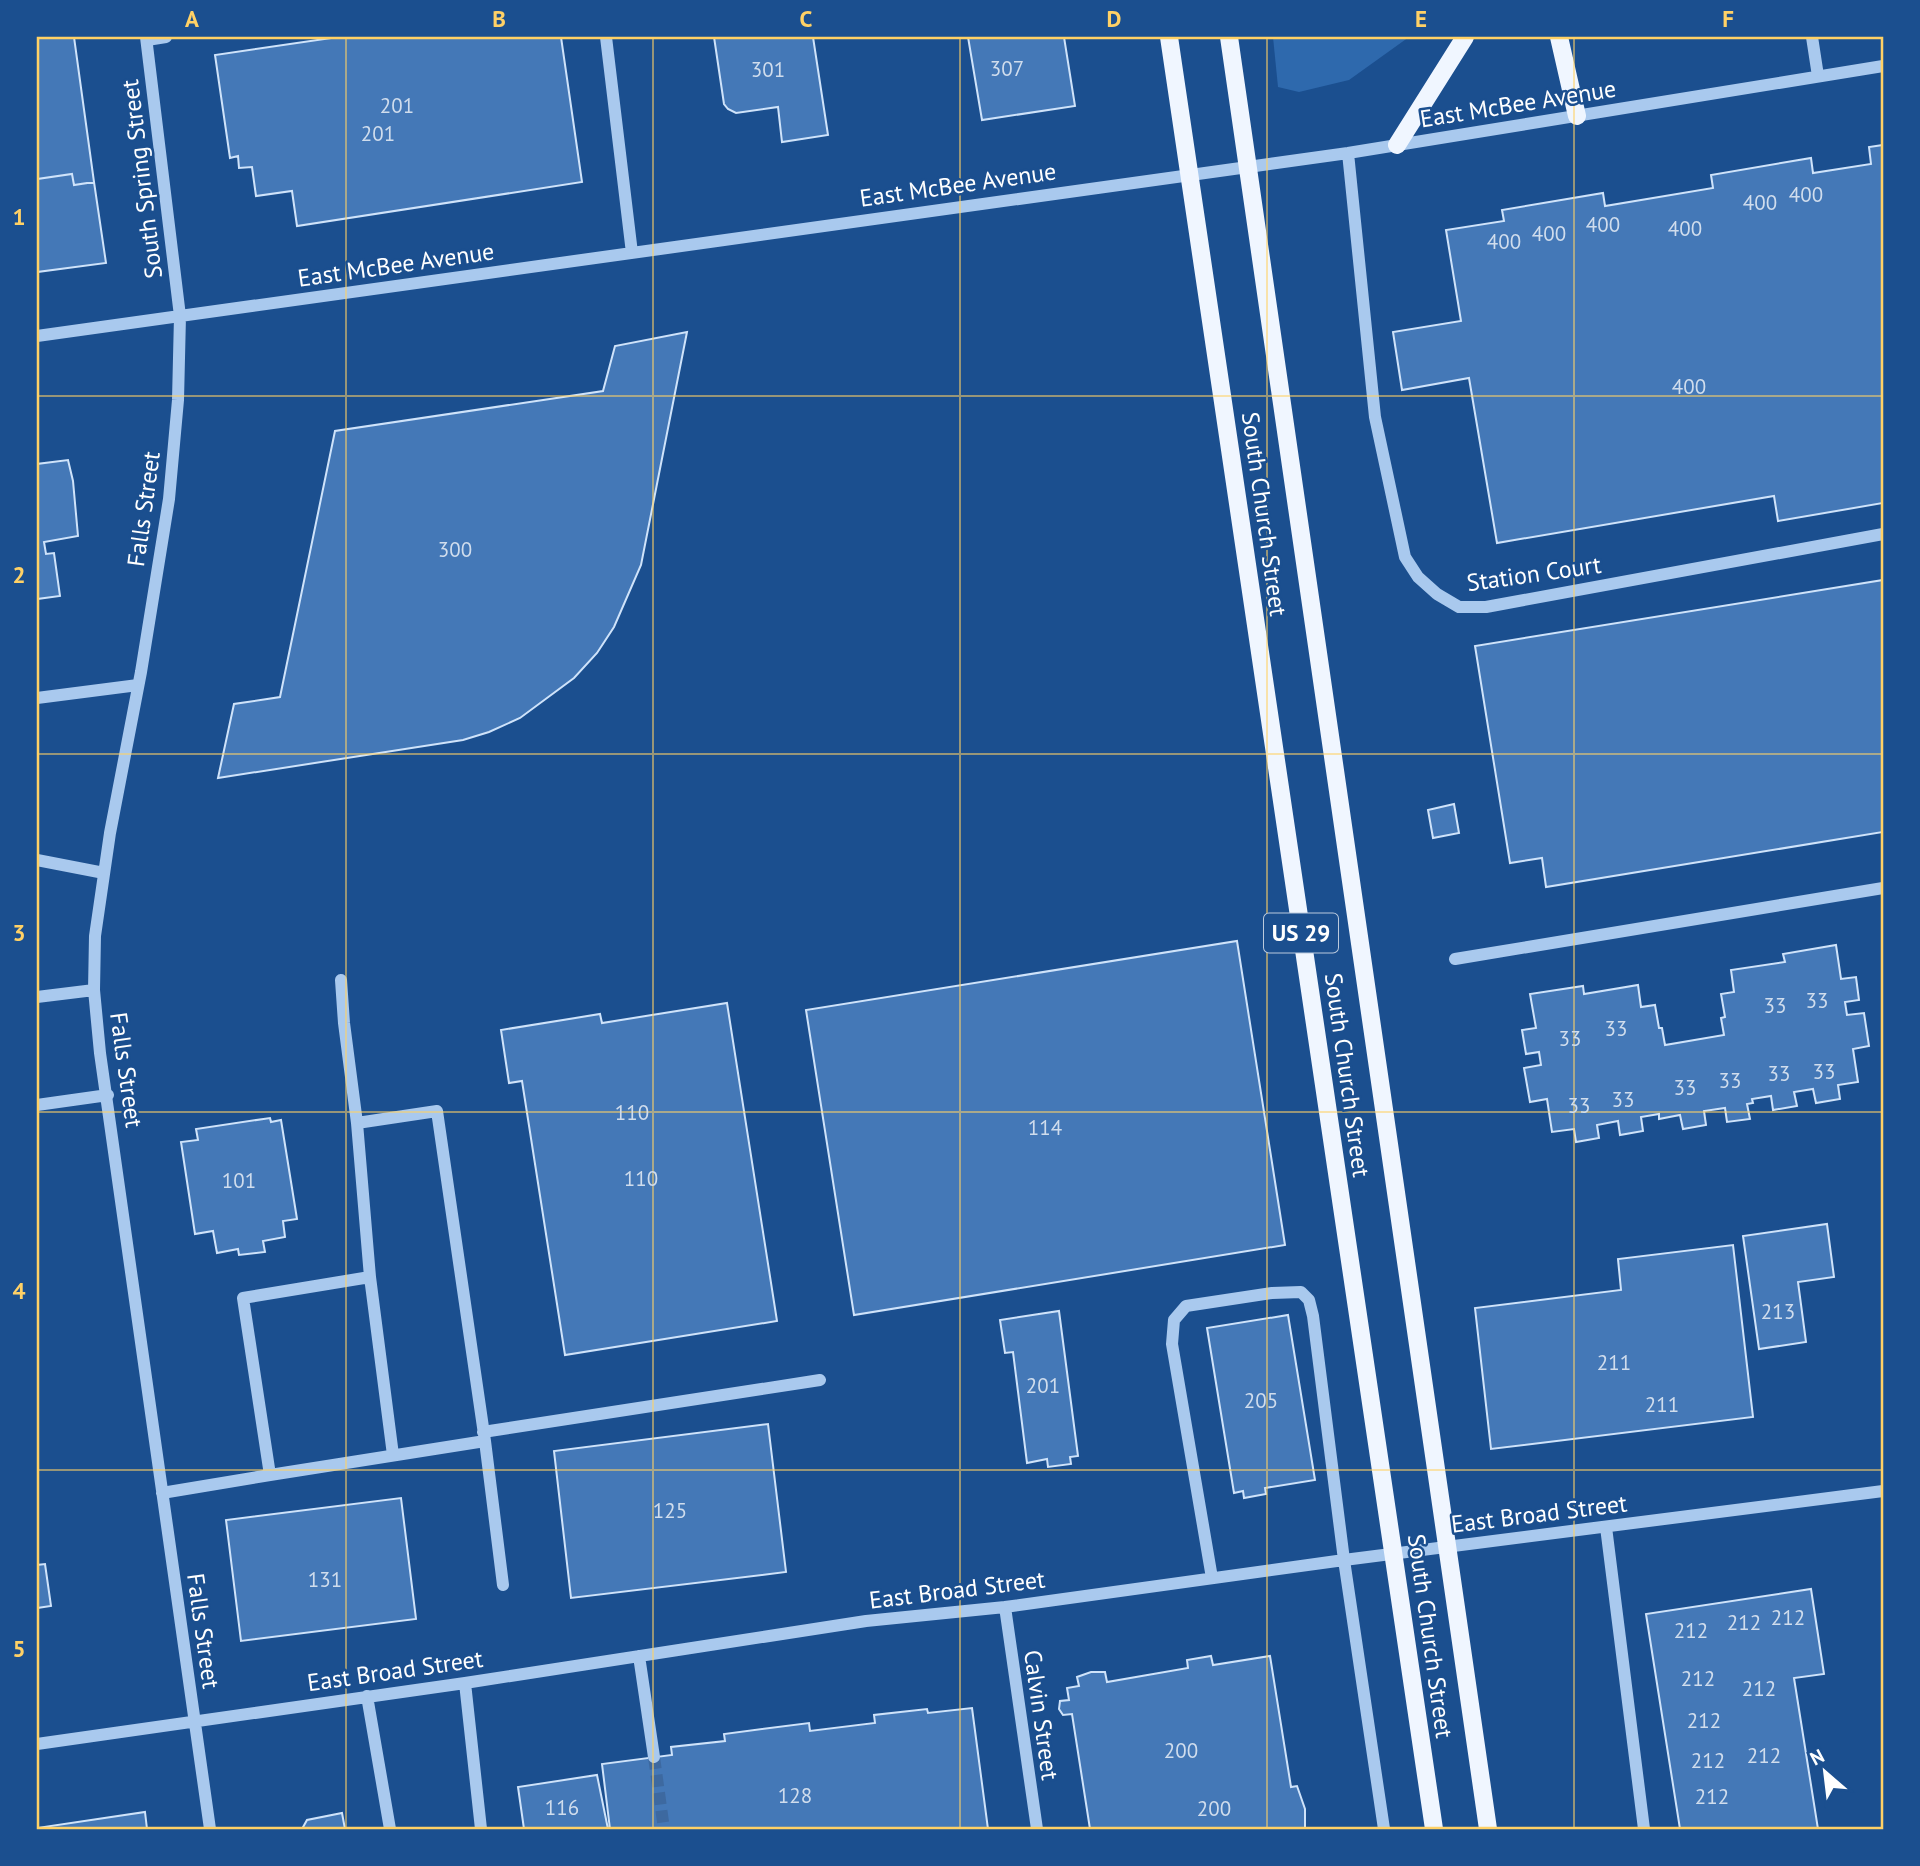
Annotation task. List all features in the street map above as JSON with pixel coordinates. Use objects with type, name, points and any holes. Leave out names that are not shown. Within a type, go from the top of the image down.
[{"type":"main road","name":"South Church Street","points":[[1169,37],[1434,1829]]},
{"type":"main road","name":"South Church Street","points":[[1229,37],[1488,1829]]},
{"type":"main road","points":[[1397,145],[1465,37]]},
{"type":"main road","points":[[1559,37],[1577,116]]},
{"type":"street","points":[[146,38],[166,37]]},
{"type":"street","points":[[606,37],[632,253]]},
{"type":"street","points":[[1812,37],[1818,76]]},
{"type":"street","name":"South Spring Street","points":[[146,38],[180,316]]},
{"type":"street","name":"East McBee Avenue","points":[[37,336],[1348,153],[1883,66]]},
{"type":"street","name":"Station Court","points":[[1348,153],[1375,417],[1405,557],[1418,577],[1437,594],[1459,607],[1486,607],[1883,534]]},
{"type":"street","name":"Falls Street","points":[[180,316],[178,400],[169,499],[104,873],[95,936],[94,990],[100,1053],[210,1829]]},
{"type":"street","points":[[37,698],[138,685]]},
{"type":"street","points":[[37,860],[104,873]]},
{"type":"street","points":[[1455,959],[1883,888]]},
{"type":"street","points":[[341,980],[370,1276],[393,1455]]},
{"type":"street","points":[[37,997],[94,990]]},
{"type":"street","points":[[37,1105],[108,1095]]},
{"type":"street","points":[[357,1123],[437,1111],[503,1585]]},
{"type":"street","points":[[270,1475],[243,1298],[370,1276]]},
{"type":"street","points":[[1212,1578],[1172,1344],[1174,1320],[1186,1306],[1272,1293],[1301,1292],[1309,1300],[1384,1829]]},
{"type":"street","points":[[162,1493],[820,1380]]},
{"type":"street","name":"East Broad Street","points":[[37,1744],[465,1683],[866,1621],[1004,1607],[1345,1560],[1883,1492]]},
{"type":"street","points":[[1606,1527],[1644,1829]]},
{"type":"street","name":"Calvin Street","points":[[1004,1607],[1037,1829]]},
{"type":"street","points":[[639,1656],[654,1757]]},
{"type":"street","points":[[465,1683],[481,1829]]},
{"type":"street","points":[[367,1696],[390,1829]]},
{"type":"shaded area","points":[[1273,37],[1409,37],[1349,80],[1299,92],[1278,87]]},
{"type":"building","points":[[37,37],[74,37],[94,182],[74,185],[72,174],[37,179]]},
{"type":"building","points":[[338,37],[561,37],[582,182],[297,226],[292,191],[256,196],[252,167],[239,168],[238,156],[230,158],[215,55]]},
{"type":"building","points":[[714,37],[813,37],[828,135],[782,142],[778,107],[736,113],[728,109],[724,104]]},
{"type":"building","points":[[968,37],[1064,37],[1075,106],[982,120]]},
{"type":"building","points":[[1883,145],[1883,503],[1778,521],[1774,496],[1497,543],[1469,378],[1402,390],[1393,332],[1461,321],[1446,230],[1504,221],[1502,210],[1603,193],[1605,206],[1713,188],[1711,175],[1811,158],[1813,173],[1871,164],[1869,147]]},
{"type":"building","points":[[72,174],[74,185],[94,182],[106,263],[37,272],[37,179]]},
{"type":"building","points":[[687,332],[641,565],[614,627],[597,653],[574,678],[520,718],[463,740],[218,778],[234,704],[280,697],[335,431],[603,391],[615,346]]},
{"type":"building","points":[[68,460],[73,481],[78,536],[44,542],[46,554],[54,553],[60,596],[37,599],[37,464]]},
{"type":"building","points":[[1883,580],[1883,832],[1546,887],[1542,858],[1510,863],[1475,646]]},
{"type":"building","points":[[1454,804],[1459,833],[1433,838],[1428,810]]},
{"type":"building","points":[[1237,941],[1285,1245],[854,1315],[806,1010]]},
{"type":"building","points":[[1836,945],[1841,979],[1856,977],[1859,1000],[1845,1002],[1847,1015],[1864,1013],[1869,1046],[1853,1049],[1858,1082],[1838,1085],[1840,1099],[1816,1103],[1813,1089],[1794,1092],[1797,1106],[1773,1110],[1771,1096],[1752,1099],[1753,1103],[1747,1104],[1750,1119],[1727,1122],[1725,1108],[1704,1111],[1706,1125],[1683,1129],[1680,1115],[1659,1119],[1659,1114],[1641,1117],[1643,1131],[1620,1135],[1618,1121],[1597,1125],[1599,1138],[1576,1142],[1574,1129],[1552,1132],[1547,1099],[1530,1102],[1524,1068],[1541,1065],[1539,1052],[1526,1054],[1522,1030],[1536,1028],[1530,994],[1583,986],[1584,994],[1638,985],[1641,1007],[1655,1005],[1665,1045],[1724,1035],[1721,1018],[1725,1017],[1721,994],[1734,992],[1731,970],[1785,962],[1783,954]]},
{"type":"building","points":[[727,1003],[777,1321],[565,1355],[522,1081],[509,1083],[501,1030],[600,1014],[602,1023]]},
{"type":"building","points":[[270,1118],[271,1122],[281,1120],[297,1219],[283,1221],[285,1237],[263,1241],[265,1252],[239,1255],[238,1249],[217,1253],[213,1231],[195,1234],[181,1142],[198,1140],[196,1129]]},
{"type":"building","points":[[1827,1224],[1834,1277],[1798,1282],[1806,1342],[1759,1349],[1743,1236]]},
{"type":"building","points":[[1733,1245],[1753,1417],[1491,1449],[1475,1308],[1621,1290],[1618,1259]]},
{"type":"building","points":[[1059,1311],[1078,1456],[1070,1457],[1071,1464],[1048,1467],[1047,1459],[1027,1463],[1013,1352],[1005,1353],[1000,1320]]},
{"type":"building","points":[[1288,1315],[1315,1480],[1265,1488],[1266,1494],[1244,1498],[1243,1491],[1234,1493],[1207,1328]]},
{"type":"building","points":[[768,1424],[786,1572],[571,1598],[554,1451]]},
{"type":"building","points":[[401,1498],[416,1619],[241,1641],[226,1520]]},
{"type":"building","points":[[45,1564],[51,1606],[37,1608],[37,1565]]},
{"type":"building","points":[[1811,1589],[1824,1674],[1794,1678],[1818,1829],[1680,1829],[1646,1614]]},
{"type":"building","points":[[1211,1656],[1213,1665],[1270,1656],[1291,1787],[1297,1786],[1305,1809],[1305,1829],[1090,1829],[1072,1714],[1063,1715],[1059,1709],[1060,1701],[1069,1700],[1067,1688],[1079,1686],[1077,1677],[1091,1672],[1105,1672],[1107,1682],[1188,1668],[1187,1660]]},
{"type":"building","points":[[972,1708],[988,1829],[610,1829],[602,1764],[672,1755],[671,1747],[725,1741],[724,1734],[809,1723],[810,1731],[875,1723],[874,1715],[927,1709],[928,1713]]},
{"type":"building","points":[[597,1775],[608,1829],[524,1829],[518,1787]]},
{"type":"building","points":[[145,1812],[147,1829],[37,1829],[37,1828]]},
{"type":"building","points":[[342,1813],[345,1829],[302,1829],[307,1820]]},
{"type":"tunnel","points":[[654,1757],[664,1829]]}]
